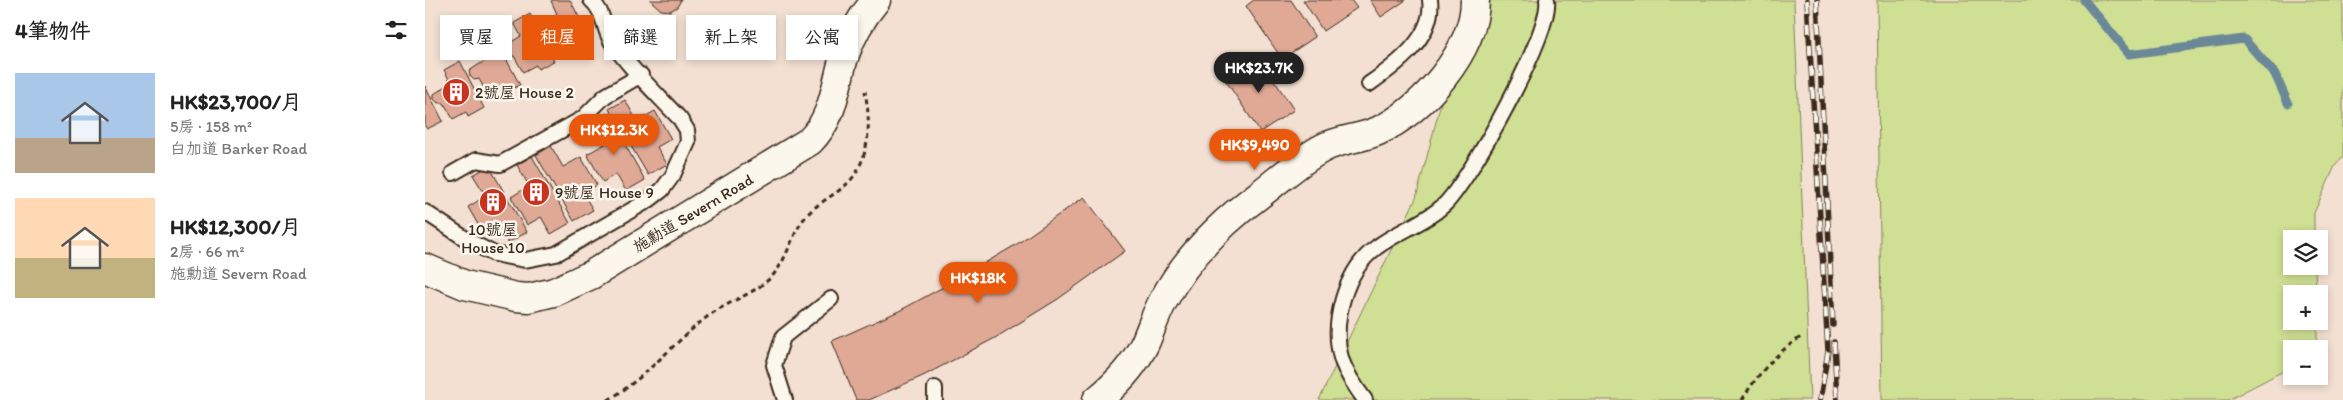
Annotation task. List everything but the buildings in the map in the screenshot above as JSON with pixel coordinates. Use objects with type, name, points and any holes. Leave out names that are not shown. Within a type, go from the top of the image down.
[{"type":"street","name":"施勳道 Severn Road","points":[[425,268],[465,285],[516,297],[542,296],[591,275],[810,141],[828,117],[843,59],[854,31],[876,0]]},
{"type":"street","points":[[1097,400],[1130,368],[1145,344],[1173,284],[1195,254],[1240,209],[1318,151],[1390,126],[1403,118],[1427,96],[1458,53],[1472,21],[1475,0]]},
{"type":"lane","points":[[425,212],[485,250],[505,258],[525,260],[556,254],[649,200],[668,183],[686,148],[688,136],[680,119],[610,40],[601,12],[591,0]]},
{"type":"lane","points":[[1369,84],[1412,49],[1425,27],[1430,0]]},
{"type":"lane","points":[[1365,400],[1347,373],[1338,341],[1340,312],[1352,277],[1370,252],[1436,212],[1464,181],[1512,96],[1539,40],[1545,24],[1548,8],[1547,0]]},
{"type":"lane","points":[[453,173],[476,160],[500,164],[581,119],[605,96],[641,75]]},
{"type":"lane","points":[[785,400],[774,365],[783,337],[831,299]]},
{"type":"path","points":[[608,400],[639,377],[710,315],[764,283],[774,274],[804,218],[815,206],[843,189],[857,172],[864,155],[868,136],[865,88]]},
{"type":"path","points":[[1742,400],[1762,371],[1787,346],[1801,336]]},
{"type":"green space","points":[[1468,0],[1794,0],[1810,400],[1319,400],[1416,198]]},
{"type":"green space","points":[[1877,0],[2343,0],[2343,157],[2335,166],[2314,213],[2314,230],[2283,230],[2283,275],[2315,275],[2316,285],[2283,285],[2283,330],[2317,330],[2317,340],[2283,340],[2283,371],[2228,400],[1882,400]]},
{"type":"waterway","points":[[2084,0],[2129,54],[2244,39],[2275,74],[2288,103]]},
{"type":"railway","points":[[1807,0],[1828,351],[1820,400]]},
{"type":"railway","points":[[1817,0],[1833,325]]},
{"type":"railway","points":[[1834,342],[1837,400]]},
{"type":"place","name":"2號屋 House 2","points":[[456,92]]},
{"type":"place","name":"9號屋 House 9","points":[[536,192]]},
{"type":"place","name":"10號屋 House 10","points":[[493,202]]}]
